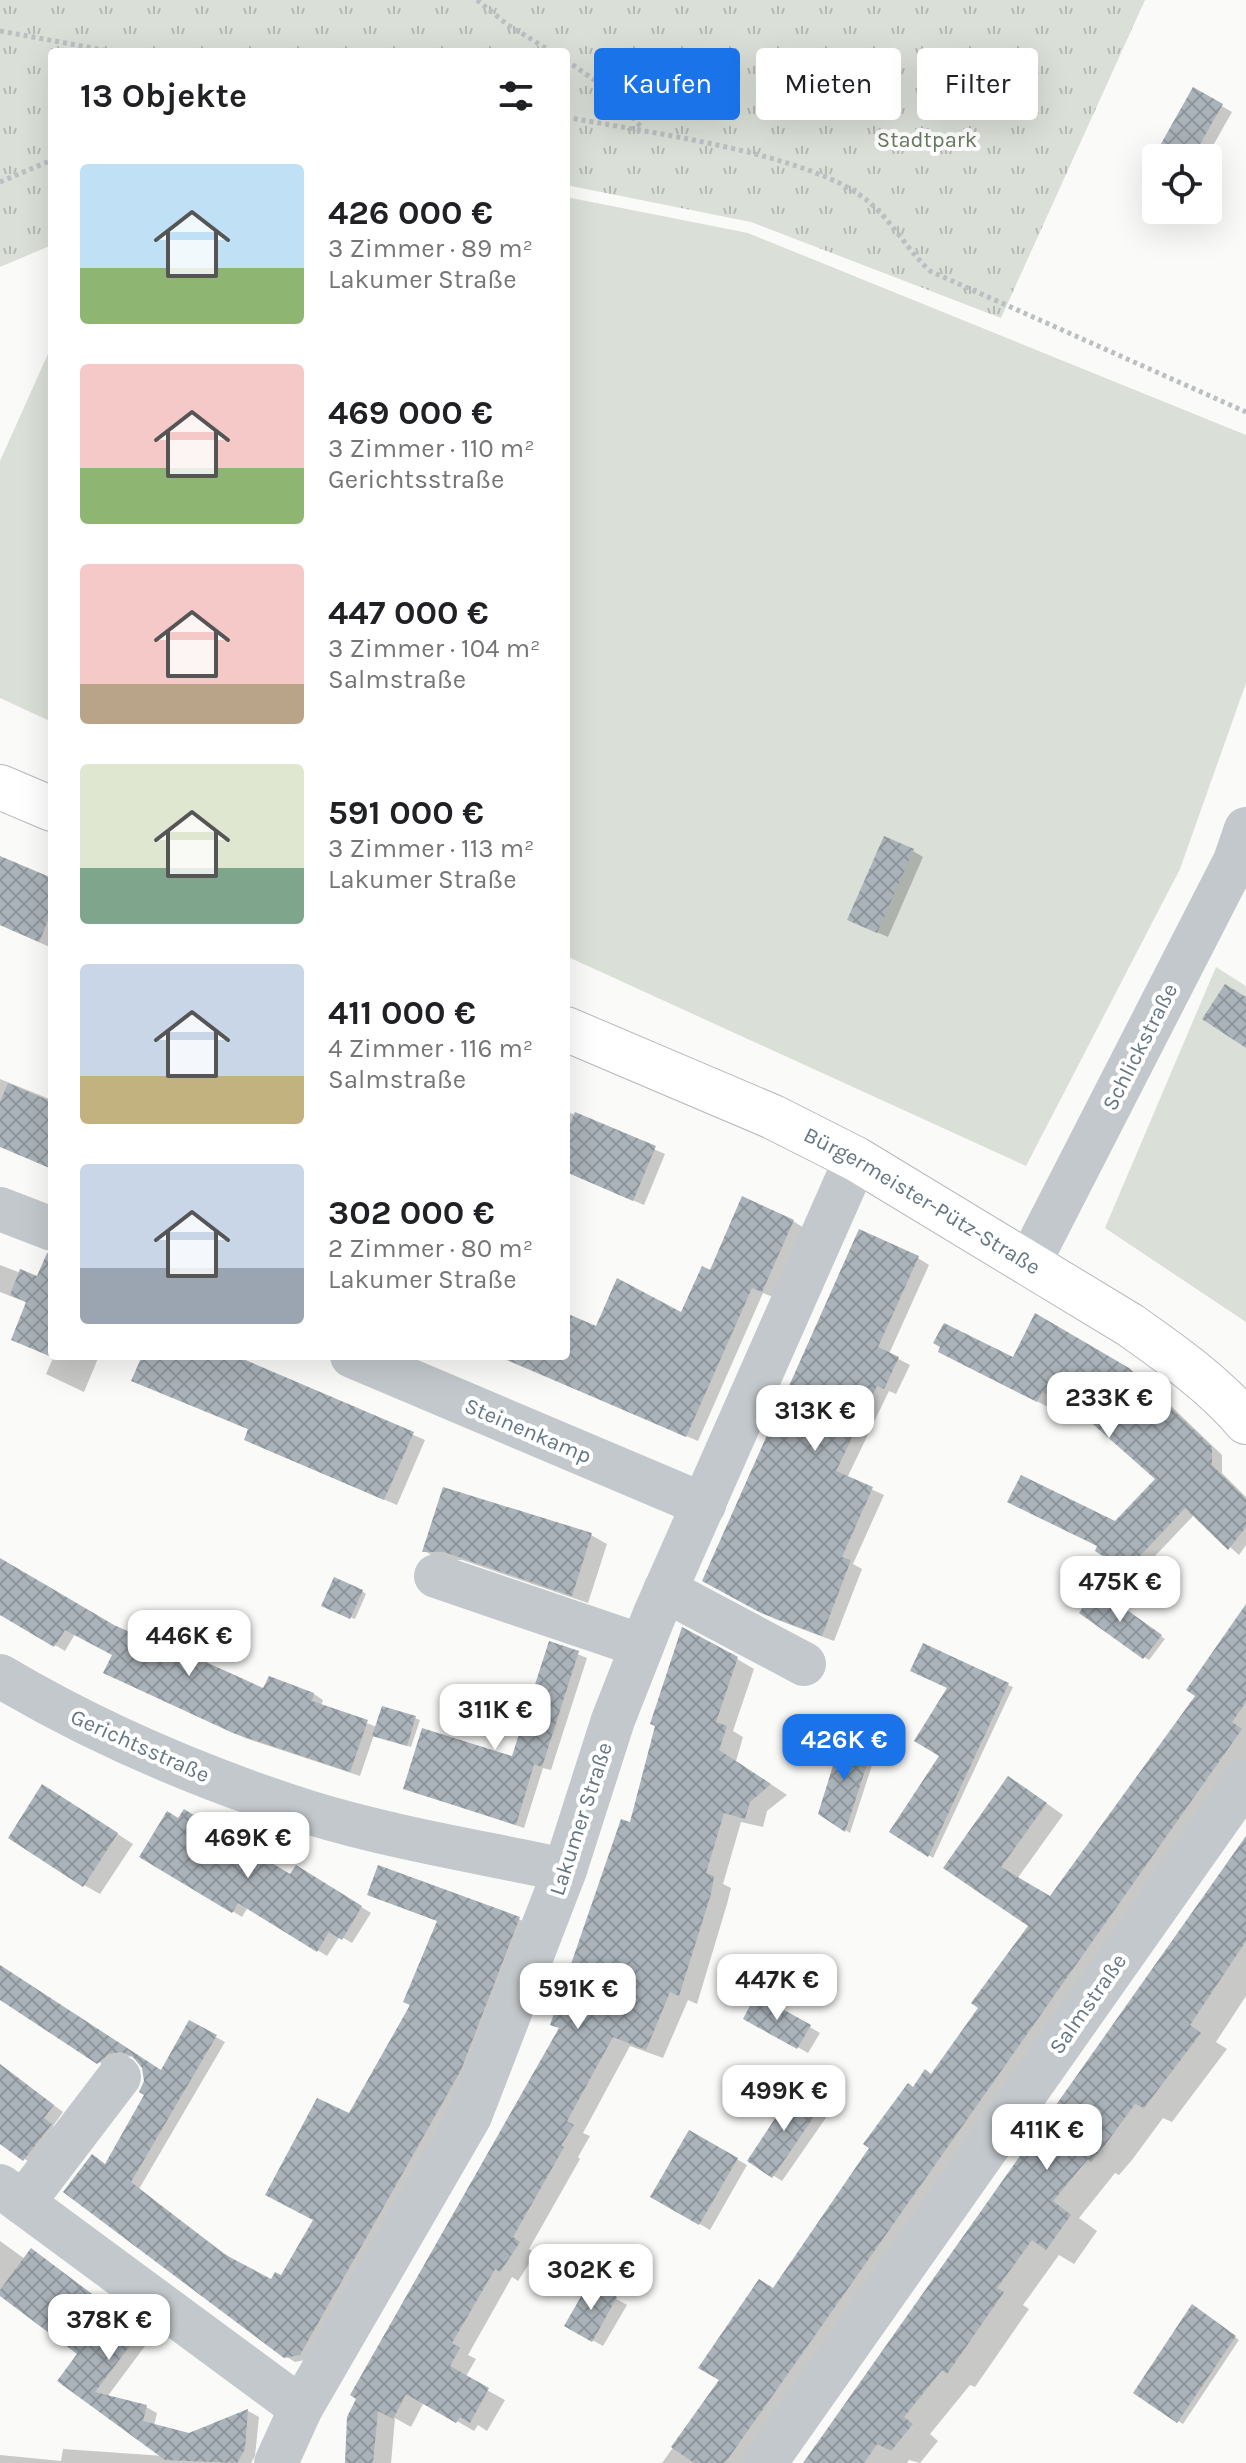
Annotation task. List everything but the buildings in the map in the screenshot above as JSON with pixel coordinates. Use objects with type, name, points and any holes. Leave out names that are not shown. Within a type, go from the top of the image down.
[{"type":"main road","points":[[0,787],[48,807]]},
{"type":"main road","name":"Bürgermeister-Pütz-Straße","points":[[570,1031],[773,1117],[856,1159],[1029,1263],[1172,1355],[1232,1406],[1246,1422]]},
{"type":"street","name":"Schlickstraße","points":[[1029,1263],[1235,861],[1246,829]]},
{"type":"street","name":"Lakumer Straße","points":[[276,2463],[301,2408],[470,2116],[565,1870],[613,1720],[642,1646],[856,1159]]},
{"type":"street","points":[[0,1209],[48,1227]]},
{"type":"street","name":"Steinenkamp","points":[[361,1360],[704,1505]]},
{"type":"street","points":[[436,1576],[642,1646]]},
{"type":"street","points":[[665,1590],[804,1664]]},
{"type":"street","name":"Gerichtsstraße","points":[[0,1676],[52,1707],[227,1785],[314,1814],[565,1870]]},
{"type":"street","name":"Salmstraße","points":[[765,2463],[1246,1780]]},
{"type":"street","points":[[119,2077],[11,2194],[301,2408]]},
{"type":"path","points":[[477,0],[508,25],[545,48]]},
{"type":"path","points":[[0,31],[93,48]]},
{"type":"path","points":[[570,63],[607,89],[644,130]]},
{"type":"path","points":[[570,118],[644,130],[794,166],[848,187],[870,203],[908,251],[930,271],[1246,412]]},
{"type":"path","points":[[0,182],[48,162]]},
{"type":"green space","name":"Stadtpark","points":[[0,0],[1145,0],[1001,318],[751,222],[570,186],[570,48],[48,48],[48,247],[0,267]]},
{"type":"green space","points":[[570,198],[748,233],[1246,435],[1246,683],[1180,869],[1026,1166],[570,958]]},
{"type":"green space","points":[[48,354],[48,720],[0,698],[0,461]]},
{"type":"green space","points":[[1216,967],[1246,986],[1246,1322],[1105,1228]]}]
